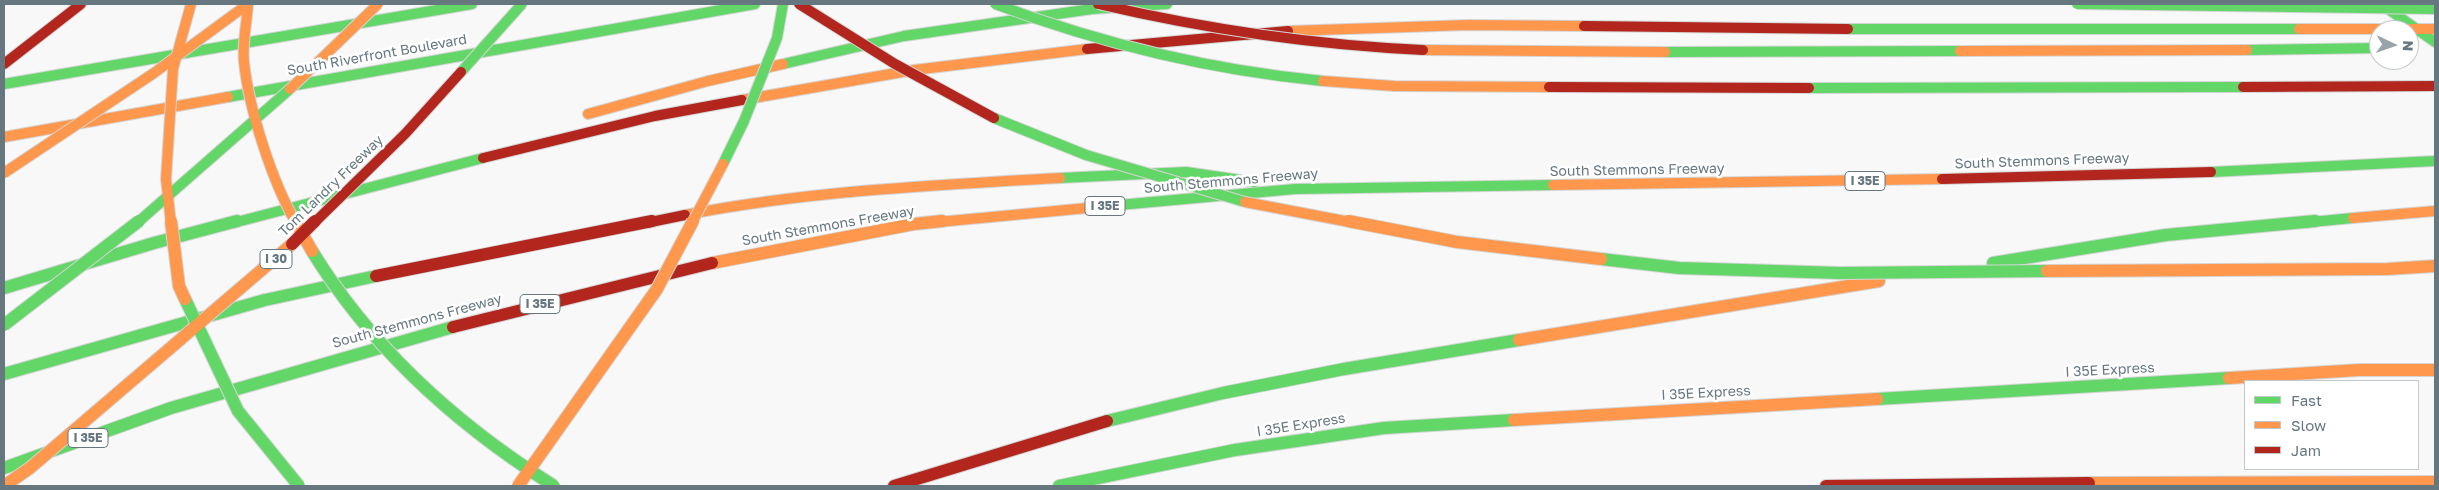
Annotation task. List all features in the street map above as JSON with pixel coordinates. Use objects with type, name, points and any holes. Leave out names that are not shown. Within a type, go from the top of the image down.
[{"type":"main road","points":[[4,64],[81,4]]},
{"type":"main road","points":[[191,4],[173,69],[166,179],[179,286],[238,411],[299,486]]},
{"type":"main road","points":[[4,173],[154,74],[248,4]]},
{"type":"main road","points":[[248,4],[244,48],[245,69],[258,130],[280,195],[318,264],[352,312],[413,377],[464,424],[554,486]]},
{"type":"main road","points":[[4,324],[154,210],[315,67],[378,4]]},
{"type":"main road","points":[[4,84],[472,4]]},
{"type":"main road","name":"Tom Landry Freeway","points":[[4,486],[30,468],[280,256],[405,134],[522,4]]},
{"type":"main road","points":[[649,22],[711,4]]},
{"type":"main road","name":"South Riverfront Boulevard","points":[[4,137],[755,4]]},
{"type":"main road","points":[[518,486],[657,289],[718,175],[744,121],[777,38],[783,4]]},
{"type":"main road","points":[[798,4],[873,53],[944,94],[1035,138],[1129,169],[1250,204],[1457,242],[1679,268],[1840,273],[2388,269],[2435,266]]},
{"type":"main road","points":[[995,4],[1044,24],[1162,56],[1282,78],[1394,86],[1912,89],[2435,86]]},
{"type":"main road","points":[[1098,4],[1147,18],[1288,41],[1445,52],[2369,48]]},
{"type":"main road","points":[[549,141],[575,119],[708,81],[904,36],[1092,9],[1168,4]]},
{"type":"main road","points":[[2077,4],[2435,9]]},
{"type":"main road","points":[[2381,4],[2404,20]]},
{"type":"main road","points":[[4,288],[154,243],[549,141],[665,115],[896,73],[994,58],[1266,32],[1468,25],[1942,30],[2369,29]]},
{"type":"main road","points":[[2419,29],[2435,29]]},
{"type":"main road","points":[[2419,30],[2435,42]]},
{"type":"main road","points":[[2419,47],[2435,46]]},
{"type":"main road","name":"South Stemmons Freeway","points":[[4,468],[171,408],[329,361],[527,307],[725,260],[914,224],[1295,189],[1875,181],[2266,170],[2435,161]]},
{"type":"main road","points":[[4,374],[266,300],[425,264],[721,208],[911,186],[1186,172],[1295,189]]},
{"type":"main road","points":[[894,486],[1120,417],[1344,369],[2166,235],[2435,210]]},
{"type":"main road","points":[[2360,370],[2416,358]]},
{"type":"main road","points":[[2360,370],[2435,370]]},
{"type":"main road","name":"I 35E Express","points":[[1058,486],[1235,450],[1384,428],[2360,370]]},
{"type":"main road","points":[[1826,486],[1981,482],[2287,484],[2435,482]]},
{"type":"traffic: fast","points":[[4,84],[472,4]]},
{"type":"traffic: fast","points":[[461,72],[522,4]]},
{"type":"traffic: fast","points":[[228,97],[755,4]]},
{"type":"traffic: fast","points":[[723,164],[744,121],[777,38],[783,4]]},
{"type":"traffic: fast","points":[[995,4],[1074,32],[1156,55],[1240,71],[1323,81]]},
{"type":"traffic: fast","points":[[783,64],[904,36],[1092,9],[1167,4]]},
{"type":"traffic: fast","points":[[2077,4],[2435,9]]},
{"type":"traffic: fast","points":[[2381,4],[2435,42]]},
{"type":"traffic: fast","points":[[1848,29],[2299,29]]},
{"type":"traffic: fast","points":[[2247,50],[2369,48]]},
{"type":"traffic: fast","points":[[1665,52],[1960,51]]},
{"type":"traffic: fast","points":[[1809,88],[2243,87]]},
{"type":"traffic: fast","points":[[4,325],[154,210],[290,89]]},
{"type":"traffic: fast","points":[[994,118],[1024,132],[1086,155],[1245,202]]},
{"type":"traffic: fast","points":[[4,288],[154,243],[483,158]]},
{"type":"traffic: fast","points":[[2211,172],[2435,161]]},
{"type":"traffic: fast","points":[[1060,178],[1186,172],[1254,182]]},
{"type":"traffic: fast","points":[[1119,205],[1295,189],[1553,185]]},
{"type":"traffic: fast","points":[[1993,263],[2166,235],[2353,218]]},
{"type":"traffic: fast","points":[[312,251],[332,284],[358,318],[418,383],[487,441],[554,486]]},
{"type":"traffic: fast","points":[[1601,259],[1679,268],[1840,273],[2047,271]]},
{"type":"traffic: fast","points":[[4,374],[265,300],[376,276]]},
{"type":"traffic: fast","points":[[185,299],[238,411],[299,486]]},
{"type":"traffic: fast","points":[[4,468],[171,408],[453,327]]},
{"type":"traffic: fast","points":[[1107,421],[1223,393],[1344,369],[1519,340]]},
{"type":"traffic: fast","points":[[1877,399],[2229,378]]},
{"type":"traffic: fast","points":[[1059,486],[1235,450],[1384,428],[1514,420]]},
{"type":"traffic: slow","points":[[185,299],[179,286],[166,179],[173,69],[191,4]]},
{"type":"traffic: slow","points":[[248,4],[244,60],[249,91],[268,158],[288,209],[312,251]]},
{"type":"traffic: slow","points":[[4,173],[154,73],[248,4]]},
{"type":"traffic: slow","points":[[290,89],[378,4]]},
{"type":"traffic: slow","points":[[1288,31],[1468,25],[1584,26]]},
{"type":"traffic: slow","points":[[2299,29],[2435,29]]},
{"type":"traffic: slow","points":[[742,100],[914,70],[1087,49]]},
{"type":"traffic: slow","points":[[1423,50],[1665,52]]},
{"type":"traffic: slow","points":[[1960,51],[2247,50]]},
{"type":"traffic: slow","points":[[588,114],[708,81],[783,64]]},
{"type":"traffic: slow","points":[[1323,81],[1394,86],[1549,87]]},
{"type":"traffic: slow","points":[[4,137],[228,97]]},
{"type":"traffic: slow","points":[[518,486],[657,289],[723,164]]},
{"type":"traffic: slow","points":[[685,215],[721,208],[902,187],[1060,178]]},
{"type":"traffic: slow","points":[[1553,185],[1942,179]]},
{"type":"traffic: slow","points":[[1245,202],[1457,242],[1601,259]]},
{"type":"traffic: slow","points":[[712,263],[914,224],[1119,205]]},
{"type":"traffic: slow","points":[[2353,218],[2435,211]]},
{"type":"traffic: slow","points":[[4,486],[30,468],[292,244]]},
{"type":"traffic: slow","points":[[2047,271],[2388,269],[2435,266]]},
{"type":"traffic: slow","points":[[1519,340],[1879,281]]},
{"type":"traffic: slow","points":[[2229,378],[2359,370],[2435,370]]},
{"type":"traffic: slow","points":[[1514,420],[1877,399]]},
{"type":"traffic: slow","points":[[2089,483],[2435,482]]},
{"type":"traffic: jam","points":[[4,64],[81,4]]},
{"type":"traffic: jam","points":[[799,4],[895,64],[994,118]]},
{"type":"traffic: jam","points":[[1098,4],[1178,22],[1259,36],[1341,45],[1423,50]]},
{"type":"traffic: jam","points":[[1584,26],[1848,29]]},
{"type":"traffic: jam","points":[[1087,49],[1288,31]]},
{"type":"traffic: jam","points":[[292,244],[405,134],[461,72]]},
{"type":"traffic: jam","points":[[2243,87],[2435,86]]},
{"type":"traffic: jam","points":[[1549,87],[1809,88]]},
{"type":"traffic: jam","points":[[483,158],[655,116],[742,100]]},
{"type":"traffic: jam","points":[[1942,179],[2211,172]]},
{"type":"traffic: jam","points":[[376,276],[685,215]]},
{"type":"traffic: jam","points":[[453,327],[527,307],[712,263]]},
{"type":"traffic: jam","points":[[894,486],[1107,421]]},
{"type":"traffic: jam","points":[[1826,486],[2089,483]]}]
